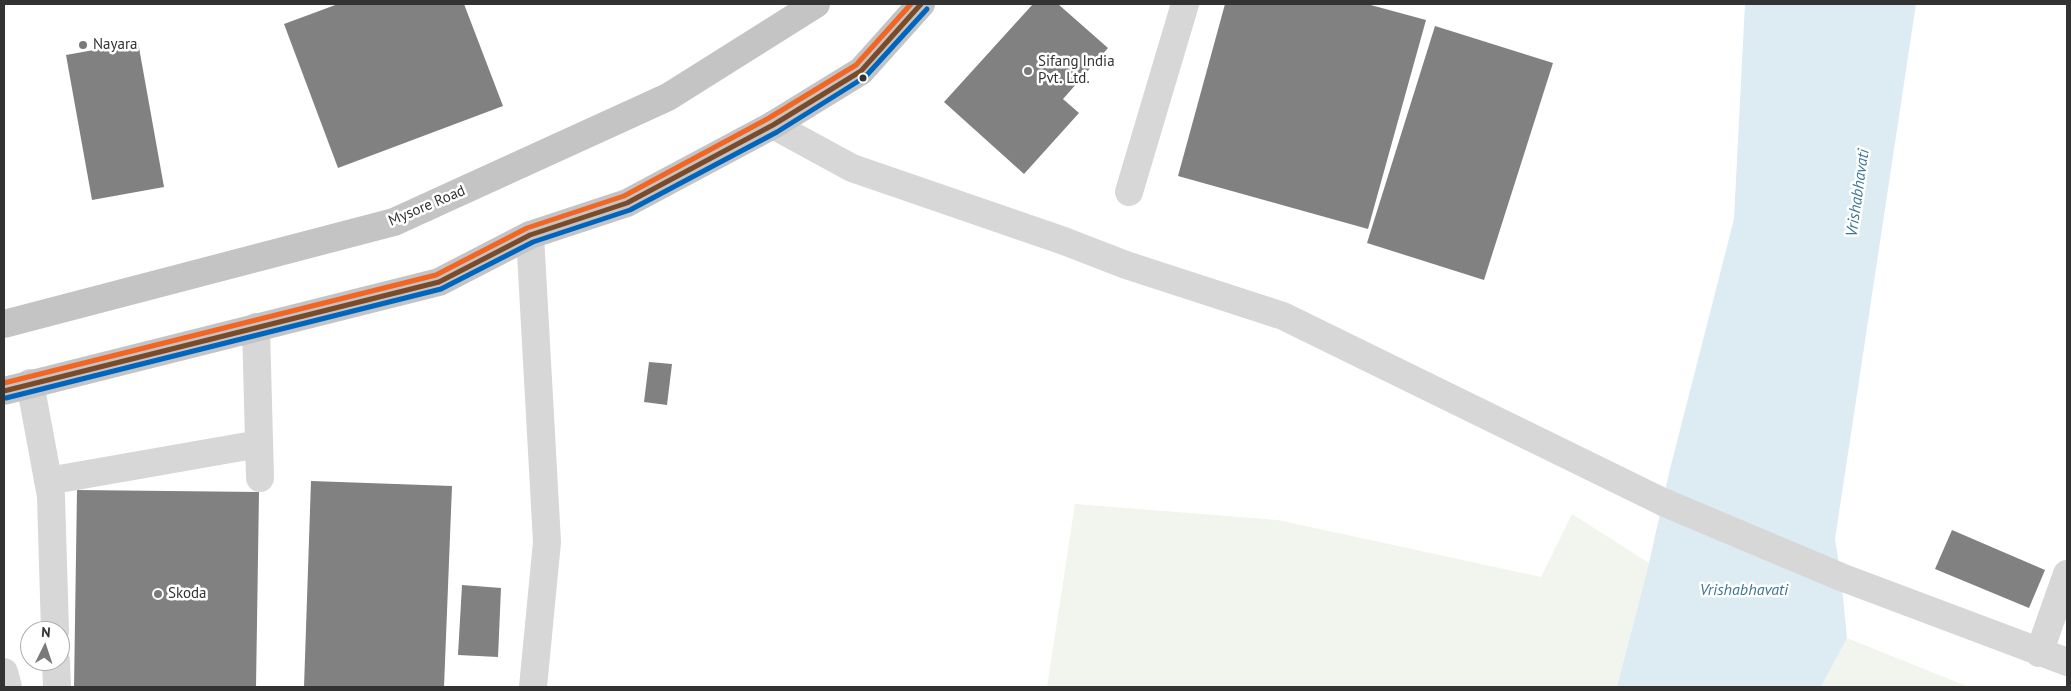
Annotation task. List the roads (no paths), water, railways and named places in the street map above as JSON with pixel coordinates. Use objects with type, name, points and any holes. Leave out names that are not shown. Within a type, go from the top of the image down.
[{"type":"highway","name":"Mysore Road","points":[[4,324],[394,222],[668,97],[816,4]]},
{"type":"highway","points":[[4,390],[439,282],[530,235],[627,203],[773,125],[860,71],[921,4]]},
{"type":"street","points":[[1129,192],[1185,4]]},
{"type":"street","points":[[773,125],[852,168],[1064,241],[1126,265],[1283,316],[1663,502],[1841,576],[2039,653],[2067,662]]},
{"type":"street","points":[[530,235],[547,542],[533,687]]},
{"type":"street","points":[[256,327],[260,478]]},
{"type":"street","points":[[30,383],[51,496],[55,621]]},
{"type":"street","points":[[48,481],[259,444]]},
{"type":"street","points":[[2039,653],[2067,574]]},
{"type":"street","points":[[56,671],[57,687]]},
{"type":"street","points":[[4,672],[8,687]]},
{"type":"water","name":"Vrishabhavati","points":[[1745,4],[1916,4],[1835,539],[1847,638],[1821,687],[1617,687],[1734,219]]},
{"type":"place","name":"Nayara","points":[[83,45]]},
{"type":"place","name":"Sifang India Pvt. Ltd.","points":[[1028,71]]},
{"type":"place","name":"Skoda","points":[[158,594]]}]
